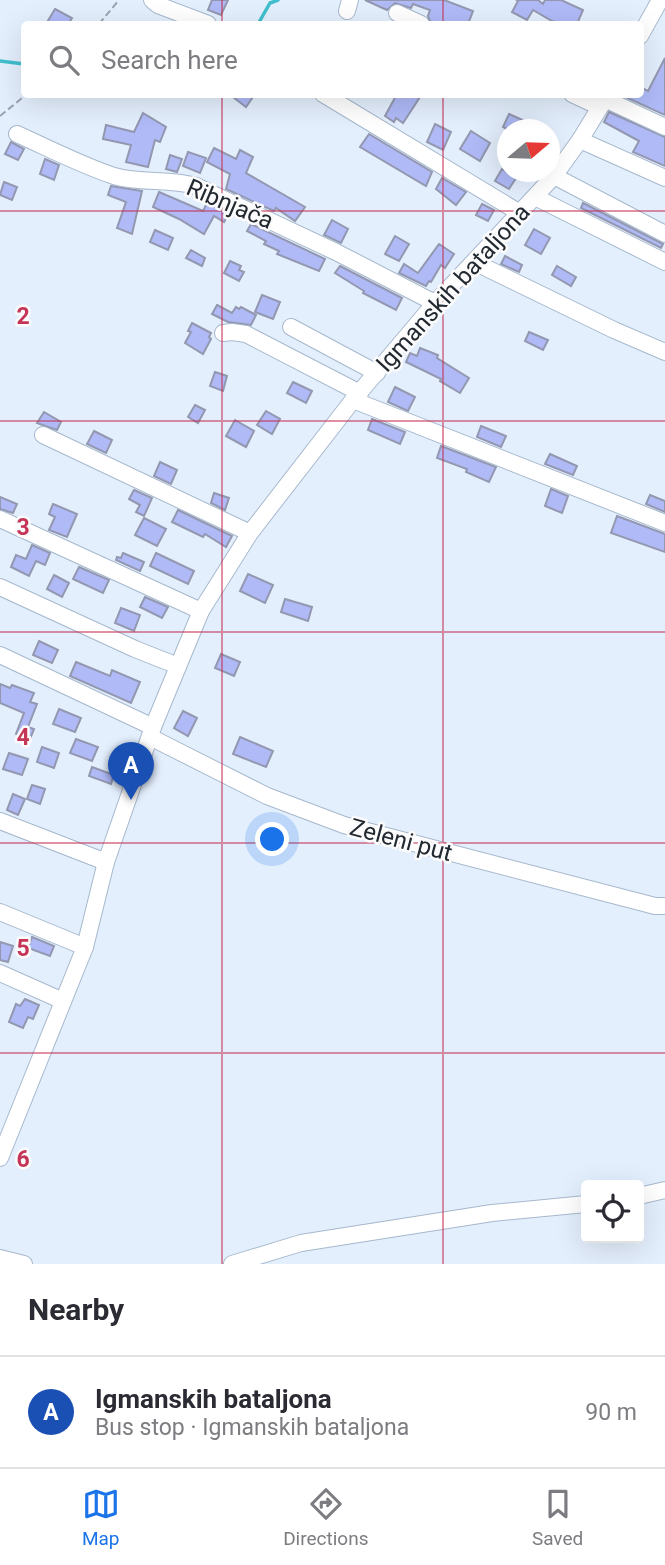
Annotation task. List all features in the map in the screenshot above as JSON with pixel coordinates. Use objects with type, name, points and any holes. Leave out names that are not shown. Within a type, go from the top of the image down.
[{"type":"street","points":[[152,0],[158,5],[200,21]]},
{"type":"street","points":[[644,28],[657,4]]},
{"type":"street","points":[[397,13],[414,21]]},
{"type":"street","points":[[330,98],[520,213]]},
{"type":"street","points":[[604,100],[665,127]]},
{"type":"street","name":"Igmanskih bataljona","points":[[560,168],[604,100]]},
{"type":"street","name":"Ribnjača","points":[[17,134],[113,176],[134,180],[182,182],[196,186],[324,246],[435,303]]},
{"type":"street","points":[[580,140],[665,178]]},
{"type":"street","points":[[560,179],[665,234]]},
{"type":"street","name":"Igmanskih bataljona","points":[[0,1158],[85,947],[106,862],[151,732],[201,611],[250,533],[356,397],[435,303],[549,182]]},
{"type":"street","points":[[535,197],[665,262]]},
{"type":"street","points":[[474,262],[665,352]]},
{"type":"street","points":[[291,327],[377,373]]},
{"type":"street","points":[[223,333],[246,334],[356,397]]},
{"type":"street","name":"Igmanskih bataljona","points":[[356,397],[665,523]]},
{"type":"street","points":[[43,435],[250,533]]},
{"type":"street","points":[[0,519],[201,611]]},
{"type":"street","points":[[0,587],[178,666]]},
{"type":"street","name":"Zeleni put","points":[[0,655],[151,732],[267,796],[344,825],[655,906],[665,906]]},
{"type":"street","points":[[0,821],[106,862]]},
{"type":"street","points":[[0,912],[85,947]]},
{"type":"street","points":[[0,973],[63,1001]]},
{"type":"street","points":[[644,1195],[665,1190]]},
{"type":"street","points":[[232,1264],[301,1243],[492,1213],[581,1204]]},
{"type":"street","points":[[0,1258],[24,1264]]},
{"type":"path","points":[[102,21],[119,0]]},
{"type":"path","points":[[0,116],[22,98]]},
{"type":"building","points":[[212,0],[228,0],[221,15],[208,10]]},
{"type":"building","points":[[365,0],[444,0],[473,11],[469,21],[430,21],[430,10],[413,4],[411,8],[395,3],[387,10]]},
{"type":"building","points":[[516,0],[538,0],[543,4],[545,0],[561,0],[583,10],[578,21],[552,21],[533,10],[527,20],[512,12],[518,1]]},
{"type":"building","points":[[55,9],[72,18],[70,21],[48,21]]},
{"type":"building","points":[[665,58],[665,115],[628,98],[644,98],[644,89],[648,91]]},
{"type":"building","points":[[234,98],[252,98],[246,107]]},
{"type":"building","points":[[395,98],[419,98],[403,123],[396,118],[394,122],[385,116]]},
{"type":"building","points":[[609,112],[665,137],[665,166],[633,152],[639,141],[604,122]]},
{"type":"building","points":[[143,113],[166,127],[160,142],[155,140],[148,167],[126,162],[131,145],[103,139],[106,125],[134,132]]},
{"type":"building","points":[[509,114],[520,119],[507,119]]},
{"type":"building","points":[[435,124],[451,132],[443,150],[427,142]]},
{"type":"building","points":[[471,131],[490,143],[480,161],[460,149]]},
{"type":"building","points":[[369,134],[432,172],[426,186],[360,147]]},
{"type":"building","points":[[11,142],[24,149],[18,160],[5,154]]},
{"type":"building","points":[[214,148],[236,159],[240,150],[253,157],[246,173],[305,207],[295,221],[276,208],[274,211],[226,189],[230,174],[207,162]]},
{"type":"building","points":[[188,152],[206,158],[200,173],[183,166]]},
{"type":"building","points":[[170,155],[182,159],[177,172],[166,169]]},
{"type":"building","points":[[45,159],[59,165],[54,180],[40,174]]},
{"type":"building","points":[[442,178],[466,192],[456,205],[436,189]]},
{"type":"building","points":[[497,178],[497,182],[513,182],[509,189],[495,181]]},
{"type":"building","points":[[4,182],[17,187],[12,200],[0,195]]},
{"type":"building","points":[[111,186],[142,191],[132,234],[117,228],[126,202],[108,195]]},
{"type":"building","points":[[159,192],[203,211],[207,203],[229,213],[224,222],[214,216],[204,234],[153,207]]},
{"type":"building","points":[[583,203],[663,244],[661,248],[581,208]]},
{"type":"building","points":[[482,204],[494,210],[488,221],[476,215]]},
{"type":"building","points":[[332,220],[348,229],[341,243],[324,235]]},
{"type":"building","points":[[251,224],[325,259],[319,271],[277,254],[279,251],[264,244],[266,241],[247,231]]},
{"type":"building","points":[[534,229],[550,238],[541,254],[525,245]]},
{"type":"building","points":[[155,230],[173,238],[168,250],[150,242]]},
{"type":"building","points":[[395,236],[409,244],[399,261],[385,254]]},
{"type":"building","points":[[439,244],[454,254],[445,268],[441,265],[426,286],[399,273],[404,264],[418,273]]},
{"type":"building","points":[[191,250],[205,258],[202,266],[186,258]]},
{"type":"building","points":[[505,256],[522,265],[519,272],[501,264]]},
{"type":"building","points":[[230,261],[241,266],[239,270],[244,272],[239,281],[224,273]]},
{"type":"building","points":[[340,266],[402,298],[396,310],[363,293],[364,291],[335,273]]},
{"type":"building","points":[[557,266],[576,277],[571,286],[552,275]]},
{"type":"building","points":[[262,295],[280,302],[273,319],[255,312]]},
{"type":"building","points":[[217,305],[232,313],[236,307],[241,307],[256,315],[251,325],[228,322],[212,314]]},
{"type":"building","points":[[192,323],[211,333],[211,339],[203,354],[185,343]]},
{"type":"building","points":[[529,332],[548,340],[543,350],[525,341]]},
{"type":"building","points":[[420,348],[438,355],[437,358],[469,378],[460,393],[440,381],[441,379],[406,362],[410,353],[417,356]]},
{"type":"building","points":[[215,372],[227,376],[223,391],[210,386]]},
{"type":"building","points":[[293,382],[312,391],[306,403],[287,393]]},
{"type":"building","points":[[395,387],[415,397],[408,411],[388,402]]},
{"type":"building","points":[[195,405],[205,410],[198,423],[188,417]]},
{"type":"building","points":[[266,411],[280,419],[272,434],[257,425]]},
{"type":"building","points":[[44,412],[61,422],[57,430],[37,423]]},
{"type":"building","points":[[372,419],[405,432],[400,444],[368,430]]},
{"type":"building","points":[[235,420],[254,431],[246,447],[226,436]]},
{"type":"building","points":[[481,426],[506,436],[501,447],[477,437]]},
{"type":"building","points":[[94,431],[112,440],[106,453],[87,444]]},
{"type":"building","points":[[441,446],[496,467],[489,482],[466,472],[467,469],[437,458]]},
{"type":"building","points":[[550,454],[577,466],[573,475],[545,464]]},
{"type":"building","points":[[160,462],[177,470],[171,484],[154,476]]},
{"type":"building","points":[[551,489],[568,496],[562,513],[545,506]]},
{"type":"building","points":[[134,490],[152,498],[144,516],[136,512],[140,505],[129,499]]},
{"type":"building","points":[[214,493],[229,498],[225,510],[211,503]]},
{"type":"building","points":[[650,495],[665,501],[665,512],[646,504]]},
{"type":"building","points":[[0,497],[17,504],[13,513],[0,509]]},
{"type":"building","points":[[53,504],[77,514],[67,537],[49,530],[55,517],[49,514]]},
{"type":"building","points":[[178,510],[232,536],[226,547],[205,534],[203,537],[172,522]]},
{"type":"building","points":[[617,516],[665,534],[665,552],[611,533]]},
{"type":"building","points":[[144,518],[166,529],[157,546],[135,535]]},
{"type":"building","points":[[32,545],[50,553],[45,565],[36,561],[29,576],[11,567],[16,555],[26,559]]},
{"type":"building","points":[[123,553],[144,562],[140,571],[116,560],[117,557],[121,558]]},
{"type":"building","points":[[156,553],[194,571],[188,584],[150,566]]},
{"type":"building","points":[[79,567],[109,580],[103,593],[73,579]]},
{"type":"building","points":[[248,574],[273,585],[265,603],[240,591]]},
{"type":"building","points":[[54,575],[69,583],[62,597],[47,589]]},
{"type":"building","points":[[145,597],[168,607],[162,618],[140,607]]},
{"type":"building","points":[[285,599],[312,607],[308,621],[281,612]]},
{"type":"building","points":[[121,608],[140,615],[134,631],[115,623]]},
{"type":"building","points":[[39,641],[58,650],[52,663],[33,655]]},
{"type":"building","points":[[221,654],[240,662],[234,676],[215,668]]},
{"type":"building","points":[[76,662],[110,676],[112,670],[140,682],[131,703],[70,676]]},
{"type":"building","points":[[0,684],[10,688],[12,685],[34,693],[30,702],[37,704],[28,727],[34,729],[30,739],[16,734],[24,713],[0,703]]},
{"type":"building","points":[[59,709],[81,718],[75,732],[53,724]]},
{"type":"building","points":[[183,711],[197,718],[188,736],[174,728]]},
{"type":"building","points":[[240,737],[273,751],[266,767],[233,754]]},
{"type":"building","points":[[76,739],[98,747],[92,761],[70,753]]},
{"type":"building","points":[[42,747],[59,753],[54,768],[37,762]]},
{"type":"building","points":[[9,753],[28,759],[22,775],[3,769]]},
{"type":"building","points":[[92,767],[114,775],[111,784],[89,776]]},
{"type":"building","points":[[32,785],[45,789],[40,804],[27,799]]},
{"type":"building","points":[[13,794],[25,799],[18,815],[7,810]]},
{"type":"building","points":[[32,937],[54,946],[50,956],[28,948]]},
{"type":"building","points":[[0,942],[13,946],[8,962],[0,960]]},
{"type":"building","points":[[25,999],[39,1005],[33,1019],[28,1017],[23,1028],[9,1022],[16,1004],[20,1006]]},
{"type":"waterway","points":[[260,21],[270,3],[278,0]]},
{"type":"waterway","points":[[0,61],[21,64]]},
{"type":"place","name":"Igmanskih bataljona","points":[[131,800]]}]
